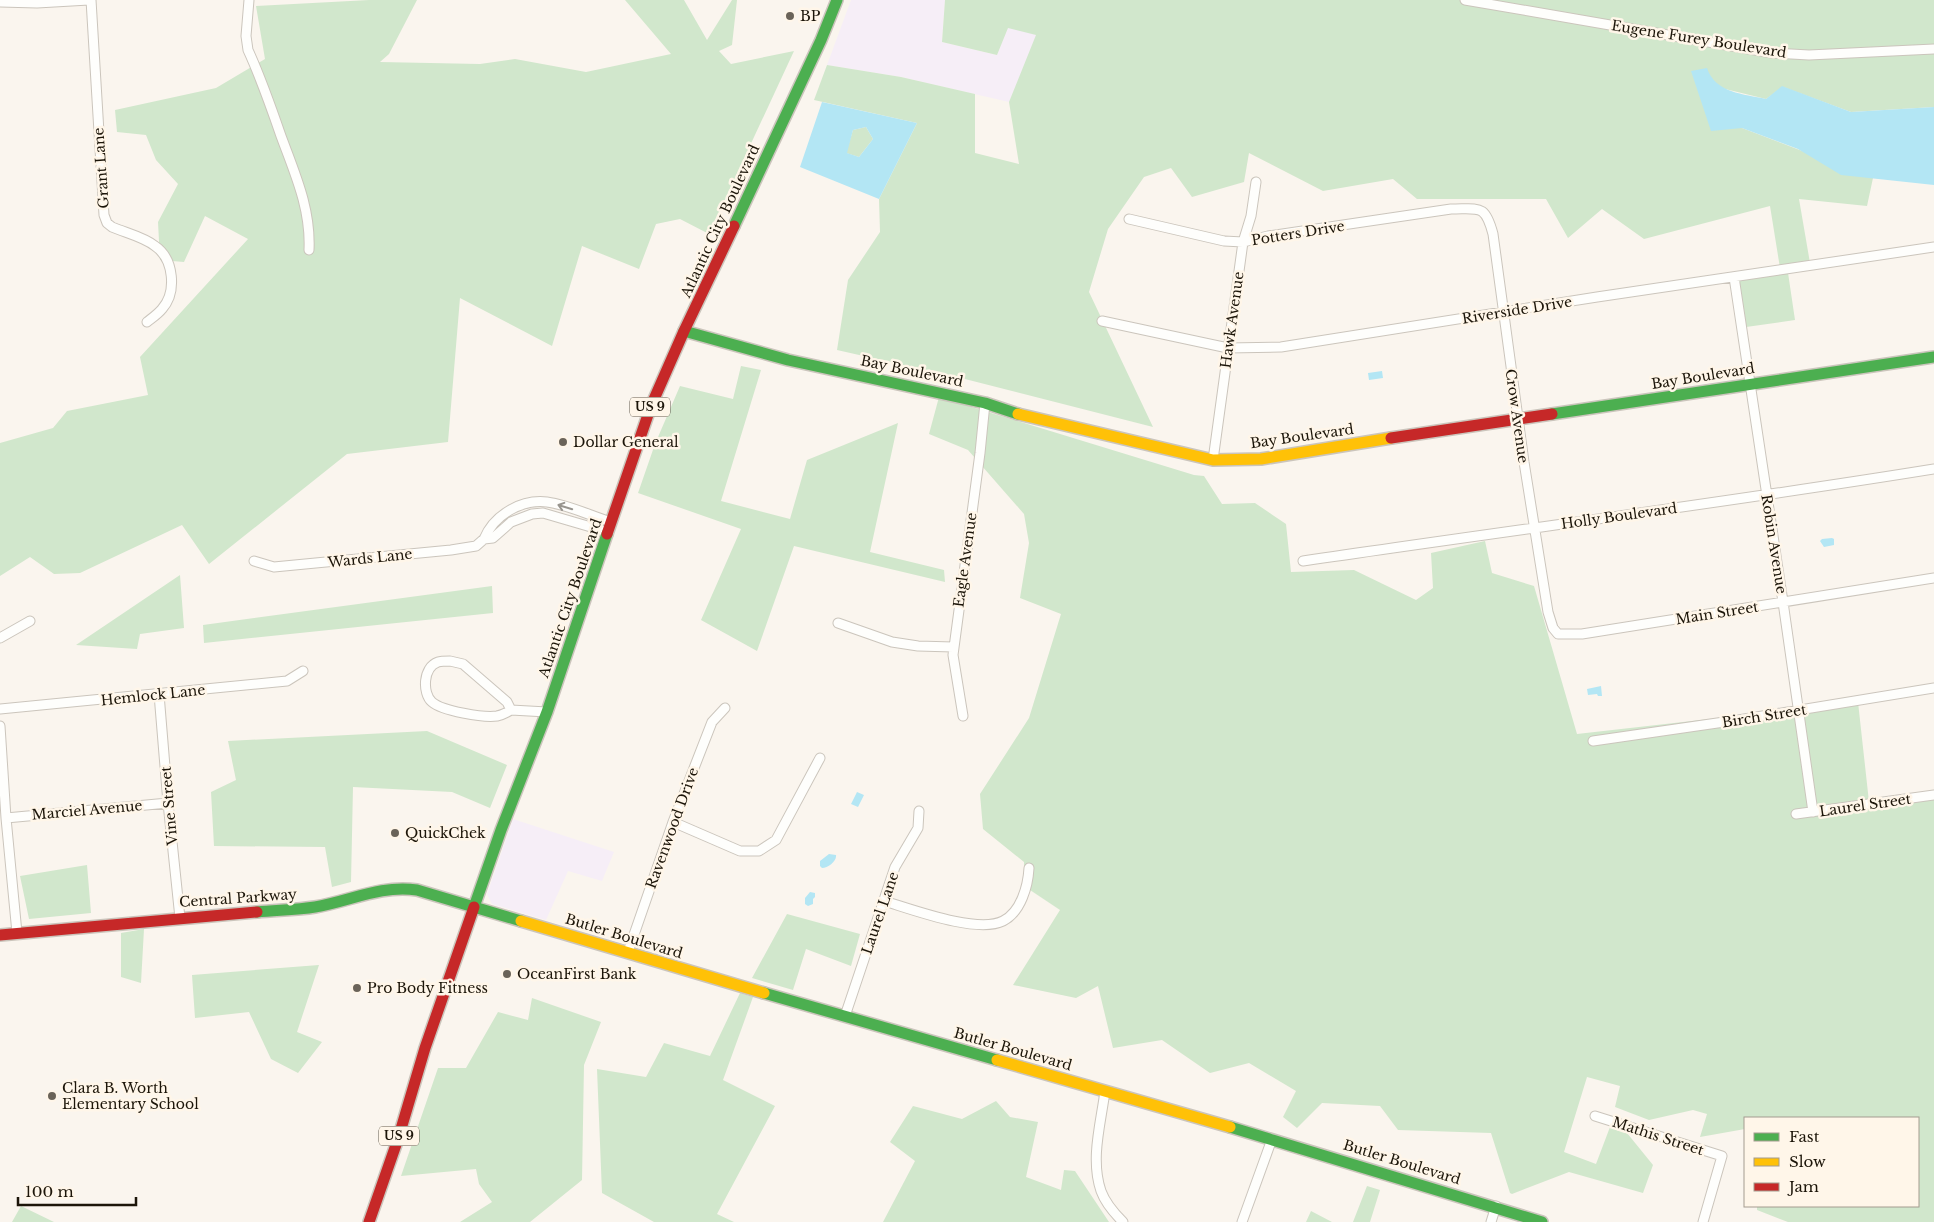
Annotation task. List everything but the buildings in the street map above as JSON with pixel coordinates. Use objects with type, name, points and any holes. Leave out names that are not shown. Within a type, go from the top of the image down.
[{"type":"main road","name":"Atlantic City Boulevard","points":[[369,1222],[398,1139],[425,1048],[501,830],[547,712],[651,406],[684,331],[821,40],[837,0]]},
{"type":"main road","name":"Bay Boulevard","points":[[684,331],[788,360],[985,403],[1011,412],[1212,460],[1260,459],[1293,452],[1934,357]]},
{"type":"main road","name":"Central Parkway","points":[[0,935],[315,907],[379,890],[401,888],[417,890],[474,907]]},
{"type":"main road","name":"Butler Boulevard","points":[[474,907],[739,986],[1272,1139],[1496,1206],[1542,1222]]},
{"type":"street","points":[[0,2],[90,0]]},
{"type":"street","name":"Grant Lane","points":[[90,0],[104,215],[107,223],[112,227],[155,245],[166,255],[170,270],[171,286],[163,308],[147,322]]},
{"type":"street","points":[[249,0],[246,36],[248,50],[296,176],[308,214],[310,231],[309,250]]},
{"type":"street","name":"Eugene Furey Boulevard","points":[[1465,0],[1772,53],[1810,55],[1934,49]]},
{"type":"street","name":"Hawk Avenue","points":[[1212,460],[1244,242],[1251,216],[1256,182]]},
{"type":"street","name":"Potters Drive","points":[[1129,219],[1224,241],[1244,242],[1268,236],[1468,209]]},
{"type":"street","name":"Crow Avenue","points":[[1468,209],[1482,211],[1489,218],[1493,234],[1534,527],[1548,612],[1552,628],[1558,634]]},
{"type":"street","name":"Riverside Drive","points":[[1102,321],[1228,348],[1281,347],[1934,247]]},
{"type":"street","name":"Robin Avenue","points":[[1734,277],[1813,812]]},
{"type":"street","name":"Eagle Avenue","points":[[963,716],[954,668],[954,647],[985,403]]},
{"type":"street","name":"Holly Boulevard","points":[[1303,561],[1534,527],[1618,518],[1934,469]]},
{"type":"street","name":"Wards Lane","points":[[254,561],[274,567],[476,546],[484,540],[493,538],[511,522],[532,514],[543,513],[610,527]]},
{"type":"street","name":"Main Street","points":[[1558,634],[1582,634],[1934,578]]},
{"type":"street","points":[[0,638],[30,621]]},
{"type":"street","points":[[838,623],[892,642],[918,646],[954,647]]},
{"type":"street","points":[[511,710],[507,702],[463,664],[450,661],[438,662],[431,666],[427,673],[427,694],[432,702],[442,708],[496,716],[511,710],[547,712]]},
{"type":"street","name":"Hemlock Lane","points":[[0,709],[287,681],[303,671]]},
{"type":"street","name":"Birch Street","points":[[1593,741],[1934,688]]},
{"type":"street","name":"Vine Street","points":[[159,694],[180,918]]},
{"type":"street","name":"Ravenwood Drive","points":[[628,952],[673,822],[712,722],[725,708]]},
{"type":"street","points":[[0,726],[6,818],[17,933]]},
{"type":"street","points":[[673,822],[740,851],[759,851],[776,840],[820,758]]},
{"type":"street","name":"Laurel Street","points":[[1796,814],[1934,795]]},
{"type":"street","name":"Marciel Avenue","points":[[6,818],[168,803]]},
{"type":"street","name":"Laurel Lane","points":[[845,1016],[896,868],[918,828],[918,812]]},
{"type":"street","points":[[884,901],[959,922],[992,924],[1003,921],[1018,906],[1028,881],[1029,868]]},
{"type":"street","points":[[1105,1091],[1098,1141],[1097,1169],[1100,1190],[1123,1222]]},
{"type":"street","name":"Mathis Street","points":[[1595,1116],[1722,1156],[1703,1222]]},
{"type":"street","points":[[1242,1222],[1272,1139]]},
{"type":"street","points":[[1491,1222],[1496,1206]]},
{"type":"shaded area","points":[[851,0],[945,0],[942,42],[997,55],[1008,27],[1037,35],[1009,102],[901,77],[827,65]]},
{"type":"shaded area","points":[[513,819],[614,852],[602,881],[568,871],[546,920],[492,904],[487,894]]},
{"type":"green space","points":[[369,0],[417,0],[389,54],[380,62],[480,64],[515,59],[586,72],[671,54],[625,0],[684,0],[707,40],[732,0],[737,0],[732,45],[719,51],[731,64],[794,51],[709,234],[680,219],[656,224],[639,269],[582,246],[552,346],[460,298],[448,442],[347,454],[209,564],[182,525],[80,573],[54,574],[30,557],[0,576],[0,443],[53,428],[67,411],[148,395],[140,357],[248,239],[205,216],[184,262],[160,260],[158,222],[178,184],[156,160],[146,135],[117,132],[115,110],[216,88],[265,59],[256,6]]},
{"type":"green space","points":[[945,0],[1934,0],[1934,107],[1851,112],[1783,87],[1766,99],[1713,86],[1692,71],[1742,128],[1873,178],[1867,206],[1799,199],[1810,263],[1787,266],[1795,320],[1739,328],[1733,274],[1780,268],[1770,206],[1644,239],[1602,209],[1568,238],[1546,199],[1417,199],[1393,179],[1323,191],[1249,153],[1244,182],[1192,197],[1171,168],[1144,177],[1108,229],[1089,292],[1153,427],[961,378],[837,350],[848,280],[880,232],[879,199],[917,123],[814,100],[827,65],[901,77],[975,94],[975,153],[1019,164],[1009,102],[1036,35],[1008,28],[997,55],[942,42]]},
{"type":"green space","points":[[866,127],[873,139],[859,157],[846,153],[853,130]]},
{"type":"green space","points":[[741,366],[761,370],[721,501],[790,519],[807,460],[898,423],[870,552],[944,570],[945,582],[794,546],[757,651],[701,620],[741,529],[638,493],[655,444],[680,386],[733,399]]},
{"type":"green space","points":[[939,397],[1194,475],[1204,476],[1222,504],[1255,503],[1286,524],[1291,572],[1354,570],[1416,600],[1433,588],[1431,553],[1485,541],[1492,573],[1534,586],[1577,734],[1858,702],[1870,811],[1934,799],[1934,1222],[1788,1222],[1757,1210],[1757,1207],[1919,1207],[1919,1117],[1744,1117],[1744,1129],[1700,1137],[1707,1114],[1693,1110],[1649,1120],[1615,1107],[1620,1086],[1587,1077],[1564,1152],[1596,1164],[1610,1127],[1627,1133],[1653,1165],[1643,1193],[1569,1172],[1512,1194],[1510,1193],[1491,1133],[1398,1130],[1380,1106],[1322,1103],[1297,1128],[1283,1117],[1296,1091],[1249,1063],[1210,1073],[1162,1040],[1113,1048],[1098,986],[1076,998],[1013,985],[1060,910],[1024,886],[1024,862],[983,829],[980,794],[1029,718],[1061,614],[1020,598],[1029,543],[1024,514],[968,450],[929,434]]},
{"type":"green space","points":[[180,575],[184,628],[140,634],[137,649],[76,645]]},
{"type":"green space","points":[[492,586],[493,613],[204,643],[203,625]]},
{"type":"green space","points":[[427,731],[507,765],[490,808],[452,792],[353,787],[351,882],[332,887],[325,847],[214,846],[211,792],[236,780],[228,741]]},
{"type":"green space","points":[[87,865],[91,913],[29,919],[20,876]]},
{"type":"green space","points":[[787,914],[860,934],[851,966],[806,949],[793,990],[752,978]]},
{"type":"green space","points":[[144,929],[141,983],[121,977],[121,933]]},
{"type":"green space","points":[[319,965],[297,1032],[322,1042],[298,1073],[271,1059],[249,1012],[195,1018],[192,975]]},
{"type":"green space","points":[[740,993],[753,997],[723,1080],[775,1106],[717,1214],[734,1222],[654,1222],[602,1193],[597,1069],[646,1077],[664,1043],[710,1056]]},
{"type":"green space","points":[[532,998],[601,1022],[584,1065],[582,1180],[530,1222],[460,1222],[492,1202],[479,1184],[476,1169],[401,1176],[438,1068],[466,1068],[498,1012],[528,1020]]},
{"type":"green space","points":[[996,1101],[1010,1117],[1038,1122],[1026,1177],[1061,1190],[1064,1170],[1075,1171],[1109,1222],[883,1222],[915,1161],[890,1142],[913,1106],[962,1119]]},
{"type":"green space","points":[[1367,1186],[1380,1190],[1370,1222],[1353,1222]]},
{"type":"green space","points":[[21,1206],[54,1222],[12,1222]]},
{"type":"green space","points":[[1311,1211],[1332,1222],[1306,1222]]},
{"type":"water","points":[[1707,68],[1716,83],[1723,87],[1740,94],[1766,99],[1782,86],[1851,112],[1934,107],[1934,185],[1841,175],[1798,149],[1742,128],[1711,131],[1691,71]]},
{"type":"water","points":[[822,102],[917,123],[879,199],[800,167]],"holes":[[[866,127],[873,139],[859,157],[847,153],[853,130]]]},
{"type":"water","points":[[1382,371],[1383,378],[1369,380],[1368,373]]},
{"type":"water","points":[[1822,539],[1834,539],[1834,545],[1824,547],[1820,541]]},
{"type":"water","points":[[1601,686],[1602,696],[1597,694],[1588,695],[1587,689]]},
{"type":"water","points":[[857,792],[864,795],[858,807],[851,804]]},
{"type":"water","points":[[829,854],[836,855],[834,862],[822,868],[820,861]]},
{"type":"water","points":[[810,892],[815,893],[815,897],[813,904],[808,906],[805,904],[805,898]]},
{"type":"traffic: fast","points":[[734,226],[821,40],[837,0]]},
{"type":"traffic: fast","points":[[684,331],[788,360],[985,403],[1018,414]]},
{"type":"traffic: fast","points":[[1552,414],[1934,357]]},
{"type":"traffic: fast","points":[[474,907],[501,830],[547,712],[607,534]]},
{"type":"traffic: fast","points":[[257,912],[315,907],[365,894],[403,889],[417,890],[521,921]]},
{"type":"traffic: fast","points":[[764,993],[997,1060]]},
{"type":"traffic: fast","points":[[1230,1127],[1542,1222]]},
{"type":"traffic: slow","points":[[1018,414],[1213,460],[1261,459],[1391,438]]},
{"type":"traffic: slow","points":[[521,921],[764,993]]},
{"type":"traffic: slow","points":[[997,1060],[1230,1127]]},
{"type":"traffic: jam","points":[[607,534],[651,406],[734,226]]},
{"type":"traffic: jam","points":[[1391,438],[1552,414]]},
{"type":"traffic: jam","points":[[369,1222],[398,1139],[425,1048],[474,907]]},
{"type":"traffic: jam","points":[[0,935],[257,912]]},
{"type":"place","name":"BP","points":[[790,16]]},
{"type":"place","name":"Dollar General","points":[[563,442]]},
{"type":"place","name":"QuickChek","points":[[395,833]]},
{"type":"place","name":"OceanFirst Bank","points":[[507,974]]},
{"type":"place","name":"Pro Body Fitness","points":[[357,988]]},
{"type":"place","name":"Clara B. Worth Elementary School","points":[[52,1096]]}]
